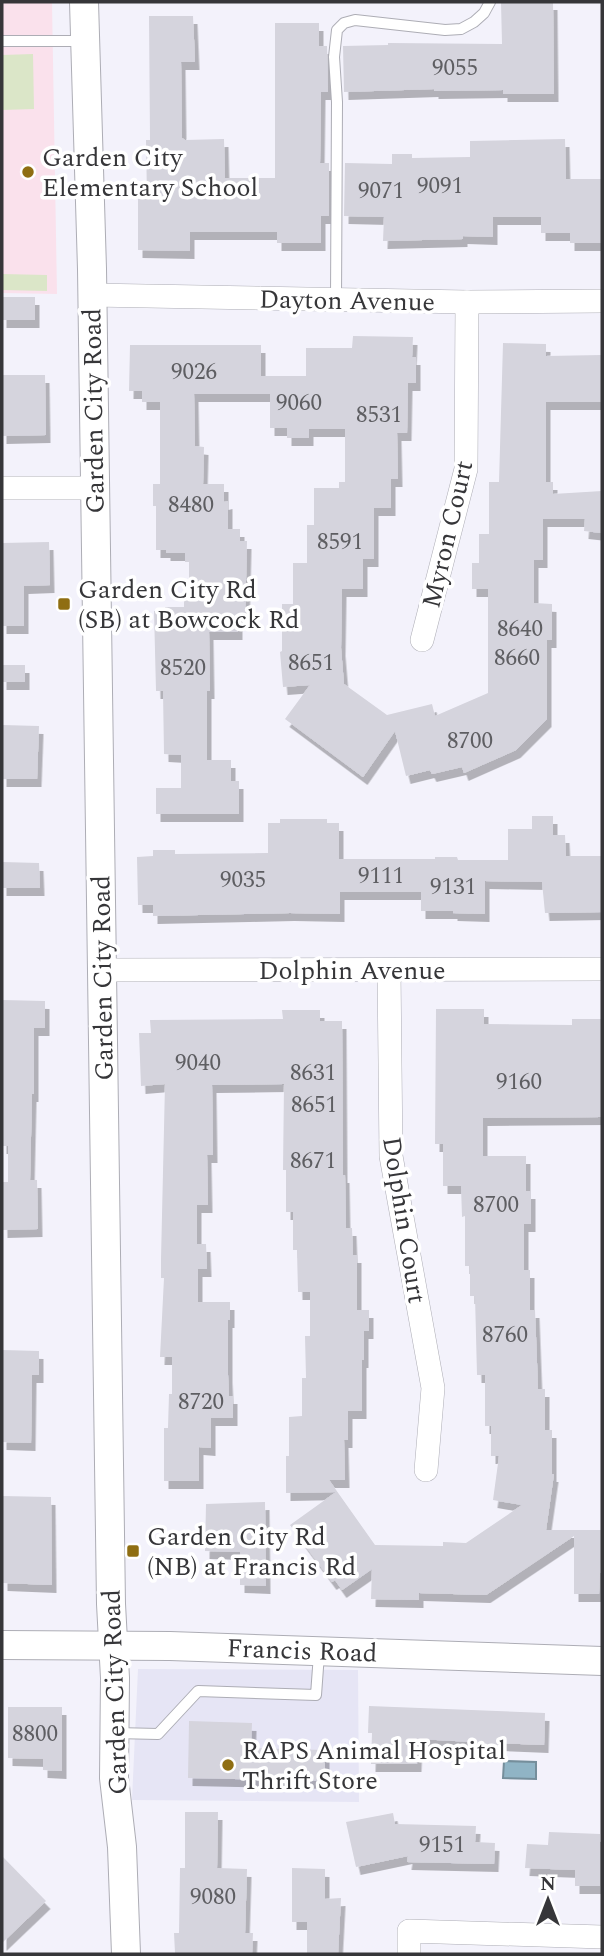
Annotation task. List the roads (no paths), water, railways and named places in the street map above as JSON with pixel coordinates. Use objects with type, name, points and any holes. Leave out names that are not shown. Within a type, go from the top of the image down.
[{"type":"street","name":"Garden City Road","points":[[84,2],[92,295],[114,1778],[122,1847],[126,1954]]},
{"type":"street","name":"Dayton Avenue","points":[[92,295],[467,302],[602,301]]},
{"type":"street","name":"Myron Court","points":[[422,640],[466,469],[467,302]]},
{"type":"street","points":[[2,488],[94,488]]},
{"type":"street","name":"Dolphin Avenue","points":[[103,970],[602,969]]},
{"type":"street","name":"Dolphin Court","points":[[389,970],[391,1156],[433,1388],[426,1470]]},
{"type":"street","name":"Francis Road","points":[[2,1645],[113,1645],[602,1661]]},
{"type":"street","points":[[409,1954],[409,1931],[602,1937]]},
{"type":"lane","points":[[336,299],[337,102],[334,57],[337,30],[344,23],[355,20],[445,30],[461,29],[484,13],[490,2]]},
{"type":"lane","points":[[2,41],[85,41]]},
{"type":"lane","points":[[114,1733],[158,1734],[198,1691],[316,1695],[320,1651]]},
{"type":"water","points":[[504,1761],[536,1762],[536,1779],[503,1778]]},
{"type":"place","name":"Garden City Elementary School","points":[[28,172]]},
{"type":"place","name":"Garden City Rd (SB) at Bowcock Rd","points":[[64,604]]},
{"type":"place","name":"Garden City Rd (NB) at Francis Rd","points":[[133,1551]]},
{"type":"place","name":"RAPS Animal Hospital Thrift Store","points":[[228,1765]]}]
